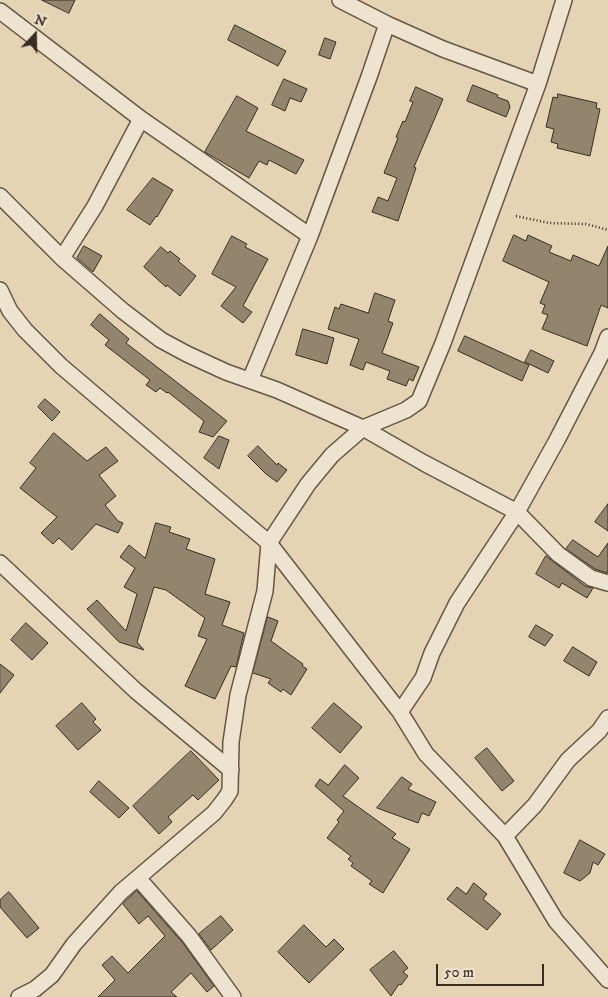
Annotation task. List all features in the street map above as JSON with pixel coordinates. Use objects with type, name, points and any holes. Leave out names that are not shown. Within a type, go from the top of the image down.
[{"type":"street","points":[[340,0],[443,49],[538,84]]},
{"type":"street","points":[[19,997],[35,989],[52,975],[80,938],[122,892],[214,813],[230,791],[231,742],[238,695],[265,591],[269,543],[314,477],[332,455],[363,428],[406,410],[419,401],[443,343],[538,84],[564,0]]},
{"type":"street","points":[[0,11],[141,119],[310,236]]},
{"type":"street","points":[[250,380],[310,236],[369,78],[387,24]]},
{"type":"street","points":[[62,258],[94,206],[141,119]]},
{"type":"street","points":[[0,196],[62,258],[123,311],[155,335],[187,354],[226,372],[250,380],[363,428],[424,463],[517,512],[558,554],[591,578],[608,583]]},
{"type":"street","points":[[0,290],[10,311],[20,324],[61,366],[269,543],[400,712],[426,754],[505,836],[556,921],[608,980]]},
{"type":"street","points":[[400,712],[423,678],[432,653],[457,603],[517,512],[576,406],[605,351],[608,337]]},
{"type":"street","points":[[0,563],[136,691],[231,770]]},
{"type":"street","points":[[505,836],[535,805],[568,760],[599,731],[608,718]]},
{"type":"street","points":[[138,878],[188,936],[233,997]]},
{"type":"path","points":[[516,216],[549,223],[586,224],[608,230]]},
{"type":"building","points":[[42,0],[75,0],[69,13]]},
{"type":"building","points":[[235,25],[286,51],[278,66],[228,40]]},
{"type":"building","points":[[325,38],[336,42],[330,59],[319,55]]},
{"type":"building","points":[[284,79],[307,89],[301,102],[290,98],[285,111],[272,105]]},
{"type":"building","points":[[473,85],[508,101],[510,107],[506,117],[467,101]]},
{"type":"building","points":[[416,87],[443,99],[414,167],[416,168],[398,221],[372,212],[378,197],[388,201],[397,178],[384,173],[398,138],[396,137],[403,121],[405,122],[413,102],[410,101]]},
{"type":"building","points":[[558,94],[597,103],[596,108],[600,109],[590,156],[557,148],[558,144],[551,142],[554,129],[546,127],[553,97],[557,98]]},
{"type":"building","points":[[237,96],[258,108],[246,131],[304,160],[296,174],[269,160],[267,165],[259,161],[249,178],[205,152]]},
{"type":"building","points":[[153,178],[173,190],[150,225],[127,210]]},
{"type":"building","points":[[514,235],[526,241],[528,235],[552,246],[549,252],[571,261],[573,255],[599,266],[608,246],[608,308],[601,305],[587,346],[542,329],[548,315],[542,313],[545,305],[540,303],[549,282],[503,261]]},
{"type":"building","points":[[232,236],[247,244],[245,247],[268,259],[243,306],[252,312],[243,323],[221,306],[236,287],[212,274]]},
{"type":"building","points":[[84,246],[102,256],[93,272],[77,258]]},
{"type":"building","points":[[161,247],[180,259],[178,261],[196,276],[180,296],[167,285],[166,287],[144,267]]},
{"type":"building","points":[[375,293],[395,300],[388,321],[393,323],[382,353],[419,367],[413,381],[409,379],[406,386],[387,379],[390,371],[366,362],[363,370],[350,365],[359,339],[328,329],[335,307],[339,309],[341,304],[368,313]]},
{"type":"building","points":[[100,314],[129,339],[126,343],[227,421],[213,437],[199,432],[204,421],[168,392],[160,388],[156,392],[146,385],[150,380],[105,345],[109,340],[91,325]]},
{"type":"building","points":[[303,329],[334,338],[327,364],[296,355]]},
{"type":"building","points":[[465,336],[529,365],[522,381],[458,351]]},
{"type":"building","points":[[531,350],[554,361],[548,373],[525,362]]},
{"type":"building","points":[[45,399],[60,412],[52,421],[38,407]]},
{"type":"building","points":[[54,433],[87,461],[106,447],[118,461],[99,475],[116,496],[105,505],[118,521],[123,523],[118,533],[96,524],[72,550],[59,538],[53,544],[41,533],[57,517],[20,488],[36,468],[30,463]]},
{"type":"building","points":[[219,436],[229,440],[219,469],[204,458]]},
{"type":"building","points":[[258,446],[277,465],[278,463],[287,470],[277,482],[248,456]]},
{"type":"building","points":[[608,504],[608,531],[595,522]]},
{"type":"building","points":[[156,523],[171,527],[169,532],[190,539],[186,549],[215,559],[205,594],[230,602],[222,625],[244,633],[236,667],[231,666],[215,699],[185,686],[207,639],[198,636],[205,618],[166,590],[154,587],[137,642],[144,650],[119,642],[87,609],[97,600],[126,631],[137,594],[124,587],[135,568],[120,557],[129,545],[145,558]]},
{"type":"building","points":[[573,540],[598,557],[608,543],[607,573],[595,569],[566,549]]},
{"type":"building","points":[[546,556],[585,586],[593,588],[587,598],[562,583],[559,588],[536,574]]},
{"type":"building","points":[[268,617],[278,621],[271,641],[307,669],[291,695],[283,689],[281,692],[268,683],[271,679],[253,673]]},
{"type":"building","points":[[26,623],[48,643],[32,660],[11,640]]},
{"type":"building","points":[[536,625],[553,635],[545,646],[529,637]]},
{"type":"building","points":[[573,647],[597,662],[589,676],[564,661]]},
{"type":"building","points":[[0,664],[14,675],[0,693]]},
{"type":"building","points":[[82,703],[96,719],[93,722],[101,730],[78,750],[56,726]]},
{"type":"building","points":[[334,703],[362,727],[340,753],[312,728]]},
{"type":"building","points":[[487,748],[514,781],[502,791],[475,758]]},
{"type":"building","points":[[191,751],[219,780],[198,800],[193,795],[168,817],[172,822],[159,834],[133,806]]},
{"type":"building","points":[[345,765],[359,778],[343,796],[396,834],[392,838],[410,849],[383,893],[369,884],[372,881],[351,866],[353,863],[348,859],[351,856],[327,838],[339,822],[337,820],[344,811],[315,786],[320,779],[328,785]]},
{"type":"building","points":[[402,777],[412,784],[408,789],[436,802],[429,816],[422,813],[418,823],[377,808]]},
{"type":"building","points":[[99,781],[129,808],[119,818],[90,792]]},
{"type":"building","points":[[580,840],[605,854],[598,865],[593,862],[590,873],[580,881],[564,873]]},
{"type":"building","points":[[474,883],[487,894],[483,899],[501,914],[487,930],[447,899],[457,887],[466,894]]},
{"type":"building","points":[[137,891],[182,942],[214,986],[207,992],[191,973],[171,992],[177,997],[98,997],[115,980],[102,965],[112,956],[128,973],[165,936],[148,916],[139,924],[123,904]]},
{"type":"building","points":[[9,892],[39,928],[27,938],[0,907],[0,900]]},
{"type":"building","points":[[221,916],[233,930],[211,950],[199,934]]},
{"type":"building","points":[[304,925],[326,947],[334,939],[344,949],[309,983],[278,952]]},
{"type":"building","points":[[394,951],[408,968],[403,972],[408,976],[401,985],[399,984],[391,996],[370,970]]}]
